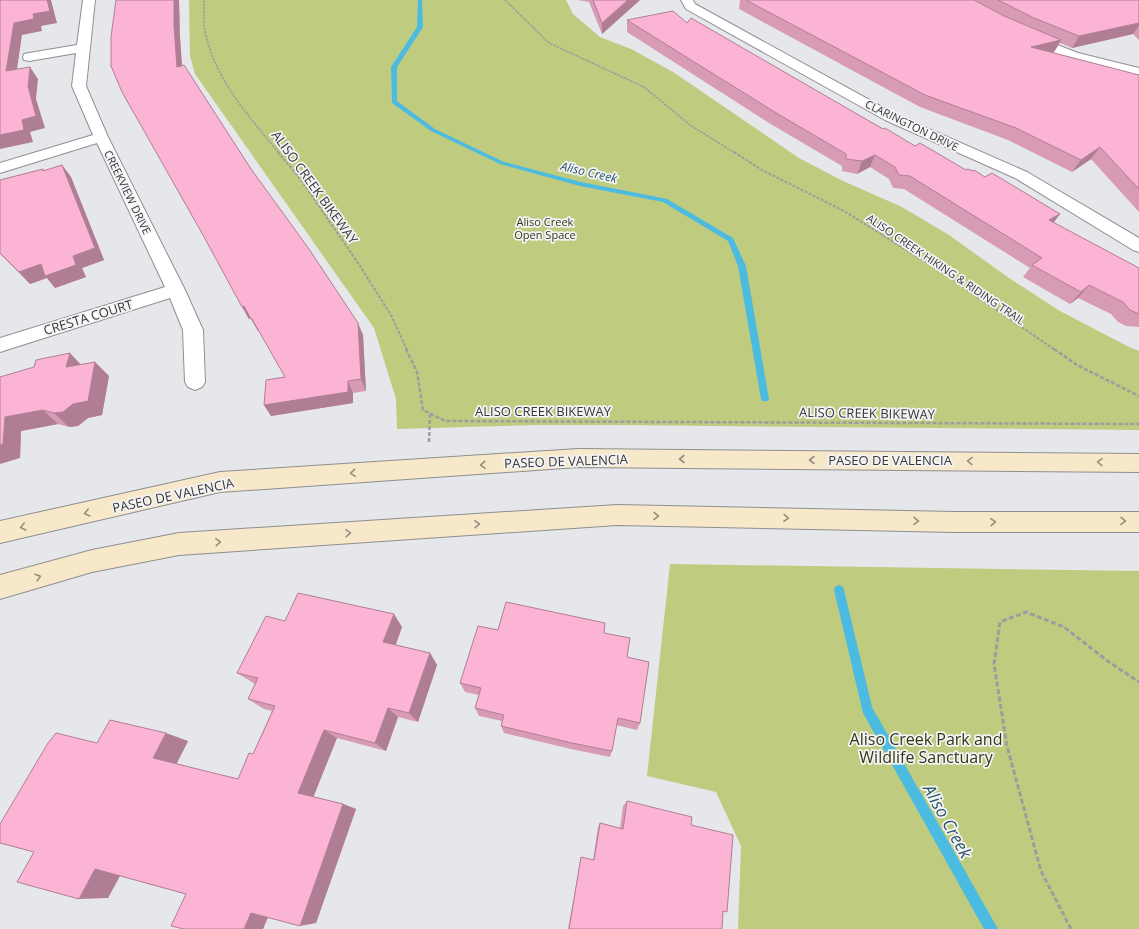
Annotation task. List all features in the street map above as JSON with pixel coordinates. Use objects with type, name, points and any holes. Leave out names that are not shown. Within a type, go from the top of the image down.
[{"type":"main road","name":"PASEO DE VALENCIA","points":[[0,532],[220,482],[578,458],[1139,463]]},
{"type":"main road","points":[[0,587],[92,561],[179,544],[617,515],[954,522],[1139,522]]},
{"type":"street","name":"CREEKVIEW DRIVE","points":[[89,0],[79,86],[101,137],[176,290],[193,330],[195,382]]},
{"type":"street","name":"CLARINGTON DRIVE","points":[[687,0],[690,6],[890,117],[1021,175],[1139,246]]},
{"type":"street","points":[[1016,31],[1074,56],[1139,72]]},
{"type":"street","points":[[29,57],[83,48]]},
{"type":"street","points":[[0,168],[101,137]]},
{"type":"street","name":"CRESTA COURT","points":[[0,345],[176,290]]},
{"type":"path","name":"ALISO CREEK BIKEWAY","points":[[204,0],[203,16],[210,51],[228,87],[249,117],[301,180],[358,263],[391,315],[417,372],[423,410],[445,421],[1139,424]]},
{"type":"path","name":"ALISO CREEK HIKING & RIDING TRAIL","points":[[505,0],[549,43],[644,87],[690,125],[762,170],[844,211],[940,271],[1077,365],[1139,396]]},
{"type":"path","points":[[1071,929],[1041,871],[1007,746],[994,664],[1000,622],[1026,612],[1064,627],[1109,662],[1139,682]]},
{"type":"green space","name":"Aliso Creek Open Space","points":[[189,0],[566,0],[573,14],[600,37],[631,49],[673,72],[799,158],[843,181],[902,207],[949,235],[1009,278],[1060,311],[1139,351],[1139,430],[619,425],[537,425],[397,429],[396,399],[374,328],[195,74],[190,56]]},
{"type":"green space","name":"Aliso Creek Park and Wildlife Sanctuary","points":[[670,564],[1139,571],[1139,929],[738,929],[741,846],[716,792],[647,776]]},
{"type":"building","points":[[0,0],[47,0],[50,11],[33,14],[34,19],[14,23],[6,71],[30,67],[28,86],[36,116],[22,120],[24,130],[0,135]]},
{"type":"building","points":[[116,0],[174,0],[177,67],[184,65],[251,169],[309,249],[358,323],[361,379],[348,381],[348,392],[264,405],[266,380],[285,377],[252,319],[244,306],[242,307],[122,92],[111,66],[111,37]]},
{"type":"building","points":[[593,0],[628,0],[602,23]]},
{"type":"building","points":[[746,0],[974,0],[1004,16],[1061,40],[1031,47],[1139,75],[1139,189],[1100,147],[1081,160],[1016,128],[925,95]]},
{"type":"building","points":[[998,0],[1139,0],[1139,23],[1079,36],[1034,18]]},
{"type":"building","points":[[673,11],[687,23],[691,18],[915,146],[920,143],[966,170],[974,170],[985,177],[992,173],[1060,214],[1049,220],[1139,268],[1139,314],[1130,310],[1123,302],[1089,285],[1081,292],[1032,265],[1042,258],[910,176],[899,175],[895,167],[875,155],[862,161],[846,159],[846,154],[773,111],[627,20]]},
{"type":"building","points":[[62,165],[95,248],[73,256],[76,265],[45,276],[41,264],[19,272],[0,253],[0,180],[43,169],[43,171]]},
{"type":"building","points":[[70,353],[66,367],[95,362],[88,401],[73,404],[63,412],[54,413],[43,410],[5,417],[3,444],[0,445],[0,377],[34,367],[36,360]]},
{"type":"building","points":[[298,593],[394,614],[383,642],[430,653],[409,713],[388,708],[375,743],[324,730],[298,793],[343,804],[300,926],[251,913],[244,929],[184,929],[171,926],[186,894],[95,869],[79,899],[17,882],[34,852],[0,843],[0,824],[48,743],[56,733],[97,743],[110,720],[166,733],[153,758],[238,779],[249,753],[253,754],[275,706],[248,699],[258,678],[237,673],[266,616],[285,621]]},
{"type":"building","points":[[506,602],[605,623],[604,633],[630,638],[627,657],[649,662],[640,723],[618,718],[612,751],[501,726],[504,715],[475,708],[481,688],[460,683],[478,626],[498,630]]},
{"type":"building","points":[[627,801],[692,817],[691,825],[733,835],[727,912],[723,911],[722,929],[569,929],[581,857],[594,860],[600,823],[623,829]]},
{"type":"waterway","name":"Aliso Creek","points":[[420,0],[420,27],[394,67],[394,102],[433,130],[502,163],[580,184],[665,200],[731,240],[742,266],[765,399]]},
{"type":"waterway","name":"Aliso Creek","points":[[839,590],[867,709],[991,929]]}]
